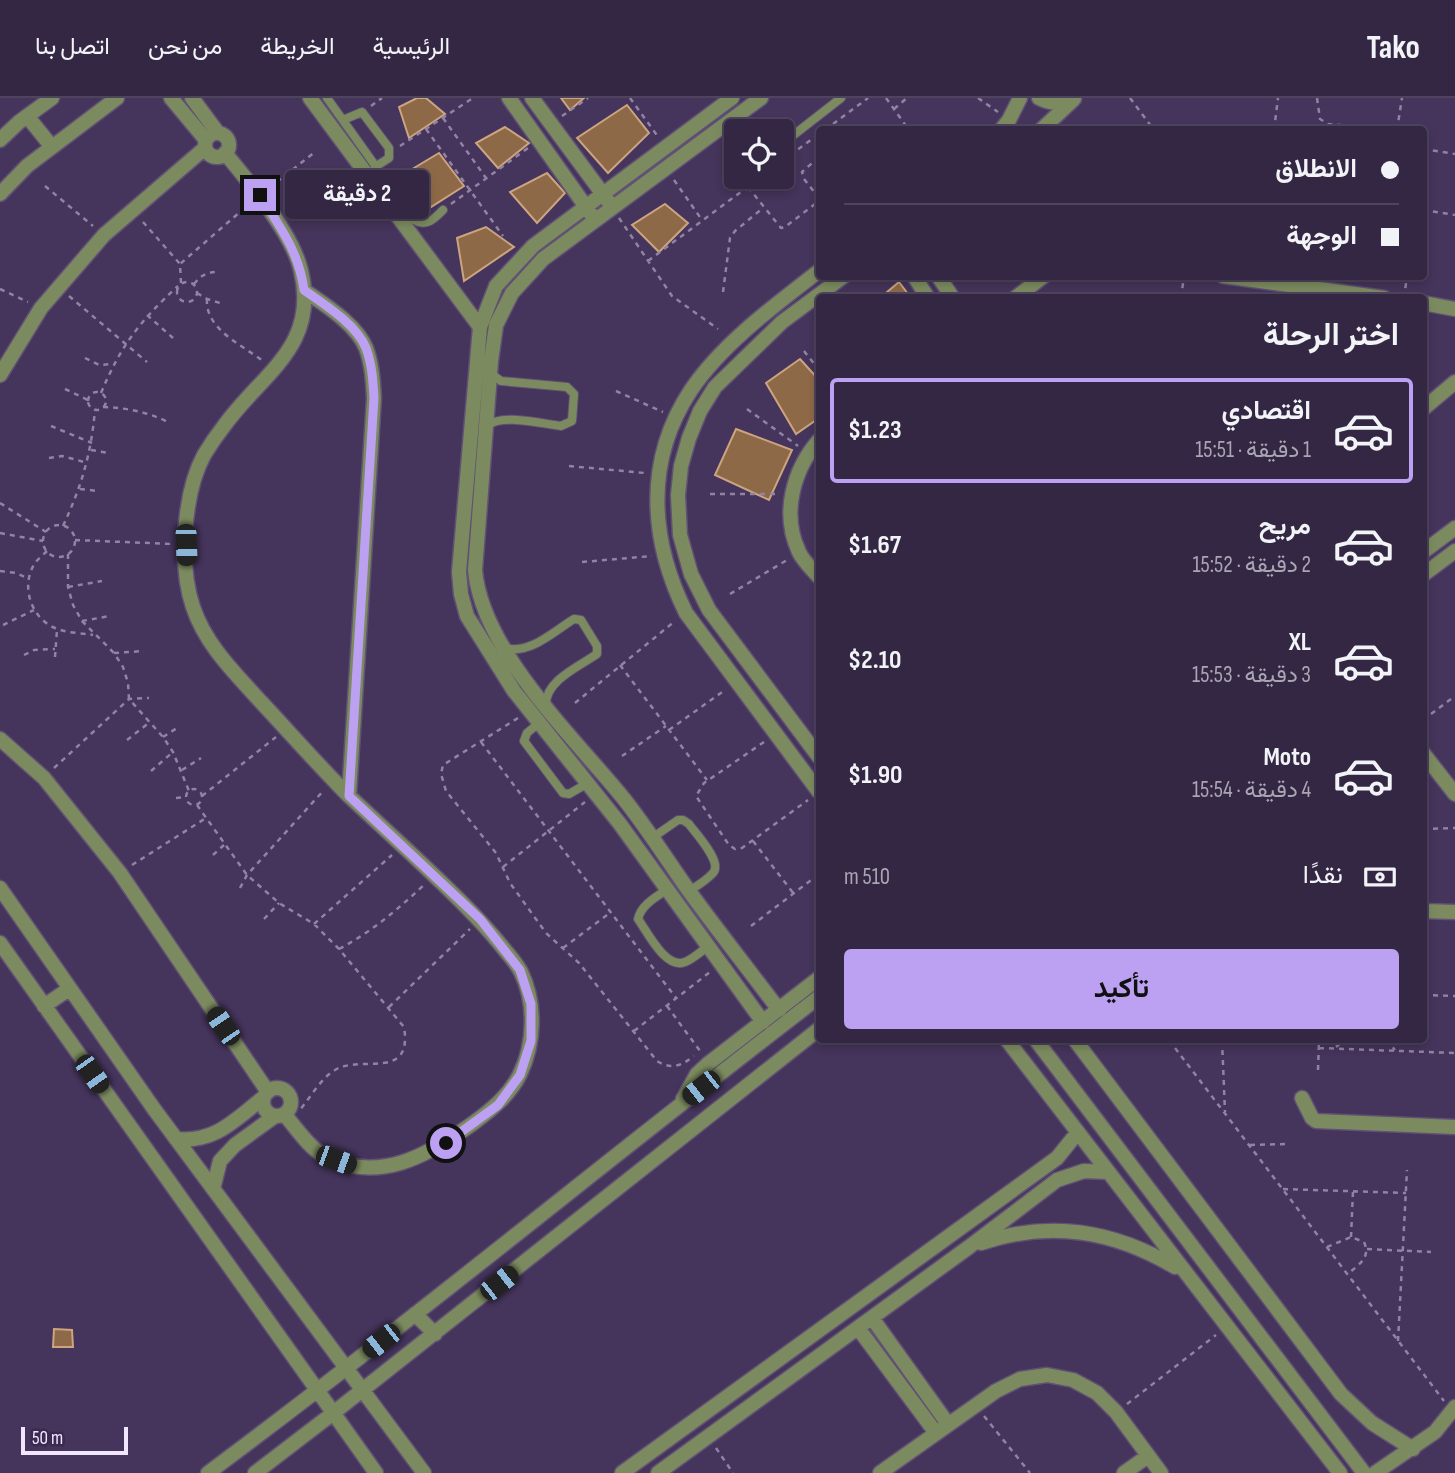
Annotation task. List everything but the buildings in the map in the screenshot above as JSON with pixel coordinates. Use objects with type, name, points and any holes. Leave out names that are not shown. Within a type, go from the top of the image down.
[{"type":"street","points":[[0,140],[52,98]]},
{"type":"street","points":[[0,194],[27,166],[117,98]]},
{"type":"street","points":[[171,98],[210,140]]},
{"type":"street","points":[[0,739],[44,778],[120,873],[266,1095],[264,1107],[283,1117],[321,1154],[352,1165],[384,1167],[416,1159],[446,1143],[498,1105],[520,1075],[531,1041],[531,1004],[520,970],[480,919],[349,796],[218,654],[192,606],[187,582],[189,500],[203,457],[226,423],[274,370],[301,328],[305,312],[301,268],[295,251],[260,195],[225,153],[216,156],[209,154],[210,140],[192,98]]},
{"type":"street","points":[[310,98],[480,327]]},
{"type":"street","points":[[509,98],[596,220]]},
{"type":"street","points":[[533,98],[613,208]]},
{"type":"street","points":[[732,98],[533,246],[496,286],[480,327],[459,572],[467,616],[514,691],[592,789],[764,1022]]},
{"type":"street","points":[[761,98],[543,259],[512,293],[496,325],[490,373],[476,579],[483,608],[528,684],[625,801],[779,1010]]},
{"type":"street","points":[[1005,125],[1020,98]]},
{"type":"street","points":[[1039,98],[1050,103],[1074,99]]},
{"type":"street","points":[[1045,126],[1074,99]]},
{"type":"street","points":[[27,116],[52,147]]},
{"type":"street","points":[[0,375],[41,308],[104,235],[210,140]]},
{"type":"street","points":[[814,796],[775,734],[686,613],[662,555],[657,515],[659,474],[665,445],[691,390],[719,357],[771,309],[816,273]]},
{"type":"street","points":[[820,294],[839,280]]},
{"type":"street","points":[[1020,294],[1039,280]]},
{"type":"street","points":[[1252,280],[1355,294]]},
{"type":"street","points":[[304,290],[350,327],[365,345],[373,378],[374,398],[349,796]]},
{"type":"street","points":[[816,297],[782,322],[715,387],[700,411],[689,438],[681,466],[678,495],[680,535],[691,574],[709,610],[816,753]]},
{"type":"street","points":[[1430,304],[1455,301]]},
{"type":"street","points":[[1430,304],[1455,309]]},
{"type":"street","points":[[1427,406],[1455,382]]},
{"type":"street","points":[[816,443],[797,472],[792,494],[791,524],[799,553],[816,573]]},
{"type":"street","points":[[1427,548],[1455,528]]},
{"type":"street","points":[[1427,572],[1455,551]]},
{"type":"street","points":[[534,717],[549,709]]},
{"type":"street","points":[[1427,759],[1455,794]]},
{"type":"street","points":[[0,888],[176,1139],[424,1473]]},
{"type":"street","points":[[1427,911],[1455,912]]},
{"type":"street","points":[[0,943],[376,1473]]},
{"type":"street","points":[[681,1103],[697,1074],[816,980]]},
{"type":"street","points":[[44,1006],[69,989]]},
{"type":"street","points":[[208,1473],[317,1391],[816,999]]},
{"type":"street","points":[[255,1473],[435,1334],[816,1031]]},
{"type":"street","points":[[1009,1043],[1340,1473]]},
{"type":"street","points":[[1038,1043],[1364,1473]]},
{"type":"street","points":[[1077,1043],[1340,1394],[1372,1423],[1413,1449]]},
{"type":"street","points":[[176,1139],[203,1139],[223,1129],[266,1095],[280,1089],[290,1097],[289,1110],[283,1117],[235,1145],[220,1161],[213,1189]]},
{"type":"street","points":[[1302,1098],[1316,1121],[1455,1126]]},
{"type":"street","points":[[622,1473],[1057,1158],[1078,1132]]},
{"type":"street","points":[[658,1473],[1057,1180],[1084,1171],[1108,1172]]},
{"type":"street","points":[[969,1247],[1005,1235],[1042,1230],[1079,1231],[1116,1239],[1151,1252],[1183,1271]]},
{"type":"street","points":[[415,1314],[435,1334]]},
{"type":"street","points":[[872,1318],[948,1424]]},
{"type":"street","points":[[858,1328],[936,1433]]},
{"type":"street","points":[[880,1473],[996,1391],[1020,1379],[1046,1375],[1073,1380],[1097,1393],[1116,1412],[1161,1473]]},
{"type":"street","points":[[1283,1400],[1300,1388]]},
{"type":"street","points":[[1375,1473],[1435,1432],[1454,1409]]},
{"type":"street","points":[[1124,1473],[1148,1456]]},
{"type":"lane","points":[[327,98],[414,220],[421,223],[430,222],[443,210]]},
{"type":"lane","points":[[794,135],[842,98]]},
{"type":"lane","points":[[343,120],[362,112],[389,148],[389,158],[375,167]]},
{"type":"lane","points":[[487,426],[497,420],[567,425],[572,421],[574,394],[568,387],[501,381],[490,373]]},
{"type":"lane","points":[[505,648],[521,650],[574,618],[581,620],[597,646],[597,654],[552,686],[545,698],[549,709]]},
{"type":"lane","points":[[534,717],[524,741],[563,793],[592,789]]},
{"type":"lane","points":[[652,838],[678,820],[683,820],[689,824],[714,859],[716,869],[713,873],[689,891]]},
{"type":"lane","points":[[667,889],[645,906],[638,919],[668,961],[677,964],[686,962],[709,946]]},
{"type":"path","points":[[390,153],[473,98]]},
{"type":"path","points":[[551,124],[588,98]]},
{"type":"path","points":[[630,98],[665,147]]},
{"type":"path","points":[[830,126],[868,98]]},
{"type":"path","points":[[886,98],[906,126]]},
{"type":"path","points":[[894,109],[907,98]]},
{"type":"path","points":[[978,98],[1005,125]]},
{"type":"path","points":[[1130,98],[1151,126]]},
{"type":"path","points":[[1274,126],[1278,98]]},
{"type":"path","points":[[1317,98],[1320,119],[1328,124],[1351,126]]},
{"type":"path","points":[[1398,126],[1402,98]]},
{"type":"path","points":[[443,118],[486,178]]},
{"type":"path","points":[[426,129],[503,236]]},
{"type":"path","points":[[794,152],[816,136]]},
{"type":"path","points":[[443,210],[539,140]]},
{"type":"path","points":[[1427,150],[1455,154]]},
{"type":"path","points":[[180,264],[315,152]]},
{"type":"path","points":[[816,161],[803,172],[804,179],[816,195]]},
{"type":"path","points":[[666,169],[702,220]]},
{"type":"path","points":[[46,186],[104,235]]},
{"type":"path","points":[[648,261],[745,189]]},
{"type":"path","points":[[749,189],[777,225],[785,227],[816,201]]},
{"type":"path","points":[[613,208],[672,296],[718,329]]},
{"type":"path","points":[[723,292],[730,238],[763,208]]},
{"type":"path","points":[[132,210],[180,264],[177,295],[184,302],[192,300],[197,293]]},
{"type":"path","points":[[1427,211],[1455,215]]},
{"type":"path","points":[[194,284],[209,272],[218,272]]},
{"type":"path","points":[[101,393],[125,343],[146,315],[186,281],[194,284]]},
{"type":"path","points":[[194,284],[197,293],[220,303]]},
{"type":"path","points":[[58,287],[147,362]]},
{"type":"path","points":[[0,289],[41,308]]},
{"type":"path","points":[[207,299],[206,308],[213,324],[274,370]]},
{"type":"path","points":[[146,315],[173,338]]},
{"type":"path","points":[[803,351],[816,366]]},
{"type":"path","points":[[85,358],[99,365],[113,364]]},
{"type":"path","points":[[65,389],[88,400],[91,408],[95,410]]},
{"type":"path","points":[[616,391],[676,417]]},
{"type":"path","points":[[88,400],[94,393],[101,393]]},
{"type":"path","points":[[101,393],[106,401],[103,407]]},
{"type":"path","points":[[95,410],[103,407],[130,408],[151,413],[170,423]]},
{"type":"path","points":[[747,409],[808,452]]},
{"type":"path","points":[[63,526],[80,489],[88,463],[95,410]]},
{"type":"path","points":[[51,426],[92,443]]},
{"type":"path","points":[[91,450],[108,453]]},
{"type":"path","points":[[49,458],[62,456],[88,463]]},
{"type":"path","points":[[569,466],[659,474]]},
{"type":"path","points":[[80,489],[98,491]]},
{"type":"path","points":[[710,494],[792,494]]},
{"type":"path","points":[[0,503],[47,532]]},
{"type":"path","points":[[68,554],[54,556],[47,551],[43,541],[54,526],[63,526],[71,531],[75,540],[68,554],[68,587],[73,605],[82,621],[114,653],[125,675],[129,699],[173,752],[189,792]]},
{"type":"path","points":[[0,533],[43,541]]},
{"type":"path","points":[[75,540],[186,545]]},
{"type":"path","points":[[47,551],[35,563],[29,579],[29,595],[34,611],[44,622],[57,630],[95,635]]},
{"type":"path","points":[[730,594],[799,553]]},
{"type":"path","points":[[582,562],[662,555]]},
{"type":"path","points":[[0,571],[16,573],[29,579]]},
{"type":"path","points":[[68,587],[102,582]]},
{"type":"path","points":[[3,625],[34,611]]},
{"type":"path","points":[[575,702],[686,613]]},
{"type":"path","points":[[82,621],[110,616]]},
{"type":"path","points":[[55,657],[57,630]]},
{"type":"path","points":[[24,655],[34,650],[55,649]]},
{"type":"path","points":[[114,653],[144,651]]},
{"type":"path","points":[[621,666],[708,781]]},
{"type":"path","points":[[669,730],[736,681]]},
{"type":"path","points":[[1431,714],[1455,696]]},
{"type":"path","points":[[44,778],[129,699],[149,698]]},
{"type":"path","points":[[534,717],[481,741],[443,765],[442,783],[496,853],[510,883],[546,933],[579,963],[657,1061],[665,1066],[682,1065],[700,1051],[667,1006]]},
{"type":"path","points":[[127,740],[150,722]]},
{"type":"path","points":[[622,756],[666,726]]},
{"type":"path","points":[[163,737],[177,728]]},
{"type":"path","points":[[197,805],[202,796],[286,729]]},
{"type":"path","points":[[775,734],[708,781],[696,796],[729,845],[735,849],[753,841],[814,796]]},
{"type":"path","points":[[481,741],[676,998]]},
{"type":"path","points":[[151,771],[173,752]]},
{"type":"path","points":[[182,771],[201,758]]},
{"type":"path","points":[[240,888],[247,875],[334,780]]},
{"type":"path","points":[[503,867],[592,789]]},
{"type":"path","points":[[202,796],[197,790],[189,792],[186,797],[188,803],[197,805],[247,875],[279,903],[314,924],[340,949],[404,1027],[406,1038],[397,1058],[387,1064],[344,1066],[333,1071],[283,1117]]},
{"type":"path","points":[[176,798],[186,797]]},
{"type":"path","points":[[120,873],[206,818]]},
{"type":"path","points":[[1427,829],[1455,828]]},
{"type":"path","points":[[753,841],[794,894]]},
{"type":"path","points":[[213,855],[224,845]]},
{"type":"path","points":[[314,924],[403,846]]},
{"type":"path","points":[[340,949],[390,918],[434,875]]},
{"type":"path","points":[[751,926],[816,876]]},
{"type":"path","points":[[264,919],[279,903]]},
{"type":"path","points":[[562,948],[611,912]]},
{"type":"path","points":[[389,1007],[480,919]]},
{"type":"path","points":[[634,1031],[721,963]]},
{"type":"path","points":[[1427,995],[1455,996]]},
{"type":"path","points":[[1171,1043],[1398,1341],[1454,1409]]},
{"type":"path","points":[[1222,1043],[1225,1112]]},
{"type":"path","points":[[1318,1070],[1319,1043]]},
{"type":"path","points":[[1335,1048],[1341,1043]]},
{"type":"path","points":[[1389,1043],[1396,1051]]},
{"type":"path","points":[[1319,1048],[1455,1053]]},
{"type":"path","points":[[1250,1145],[1288,1144]]},
{"type":"path","points":[[1398,1341],[1407,1170]]},
{"type":"path","points":[[1283,1189],[1406,1193]]},
{"type":"path","points":[[1351,1237],[1353,1191]]},
{"type":"path","points":[[1327,1247],[1351,1237],[1358,1238],[1367,1249],[1431,1252]]},
{"type":"path","points":[[1348,1274],[1365,1259],[1367,1249]]},
{"type":"path","points":[[1116,1412],[1226,1327]]},
{"type":"path","points":[[976,1405],[1030,1473]]},
{"type":"path","points":[[708,1437],[733,1473]]},
{"type":"route","points":[[260,195],[295,251],[304,290],[350,327],[365,345],[372,369],[374,398],[349,796],[480,919],[520,970],[531,1004],[531,1041],[520,1075],[498,1105],[446,1143]]}]
